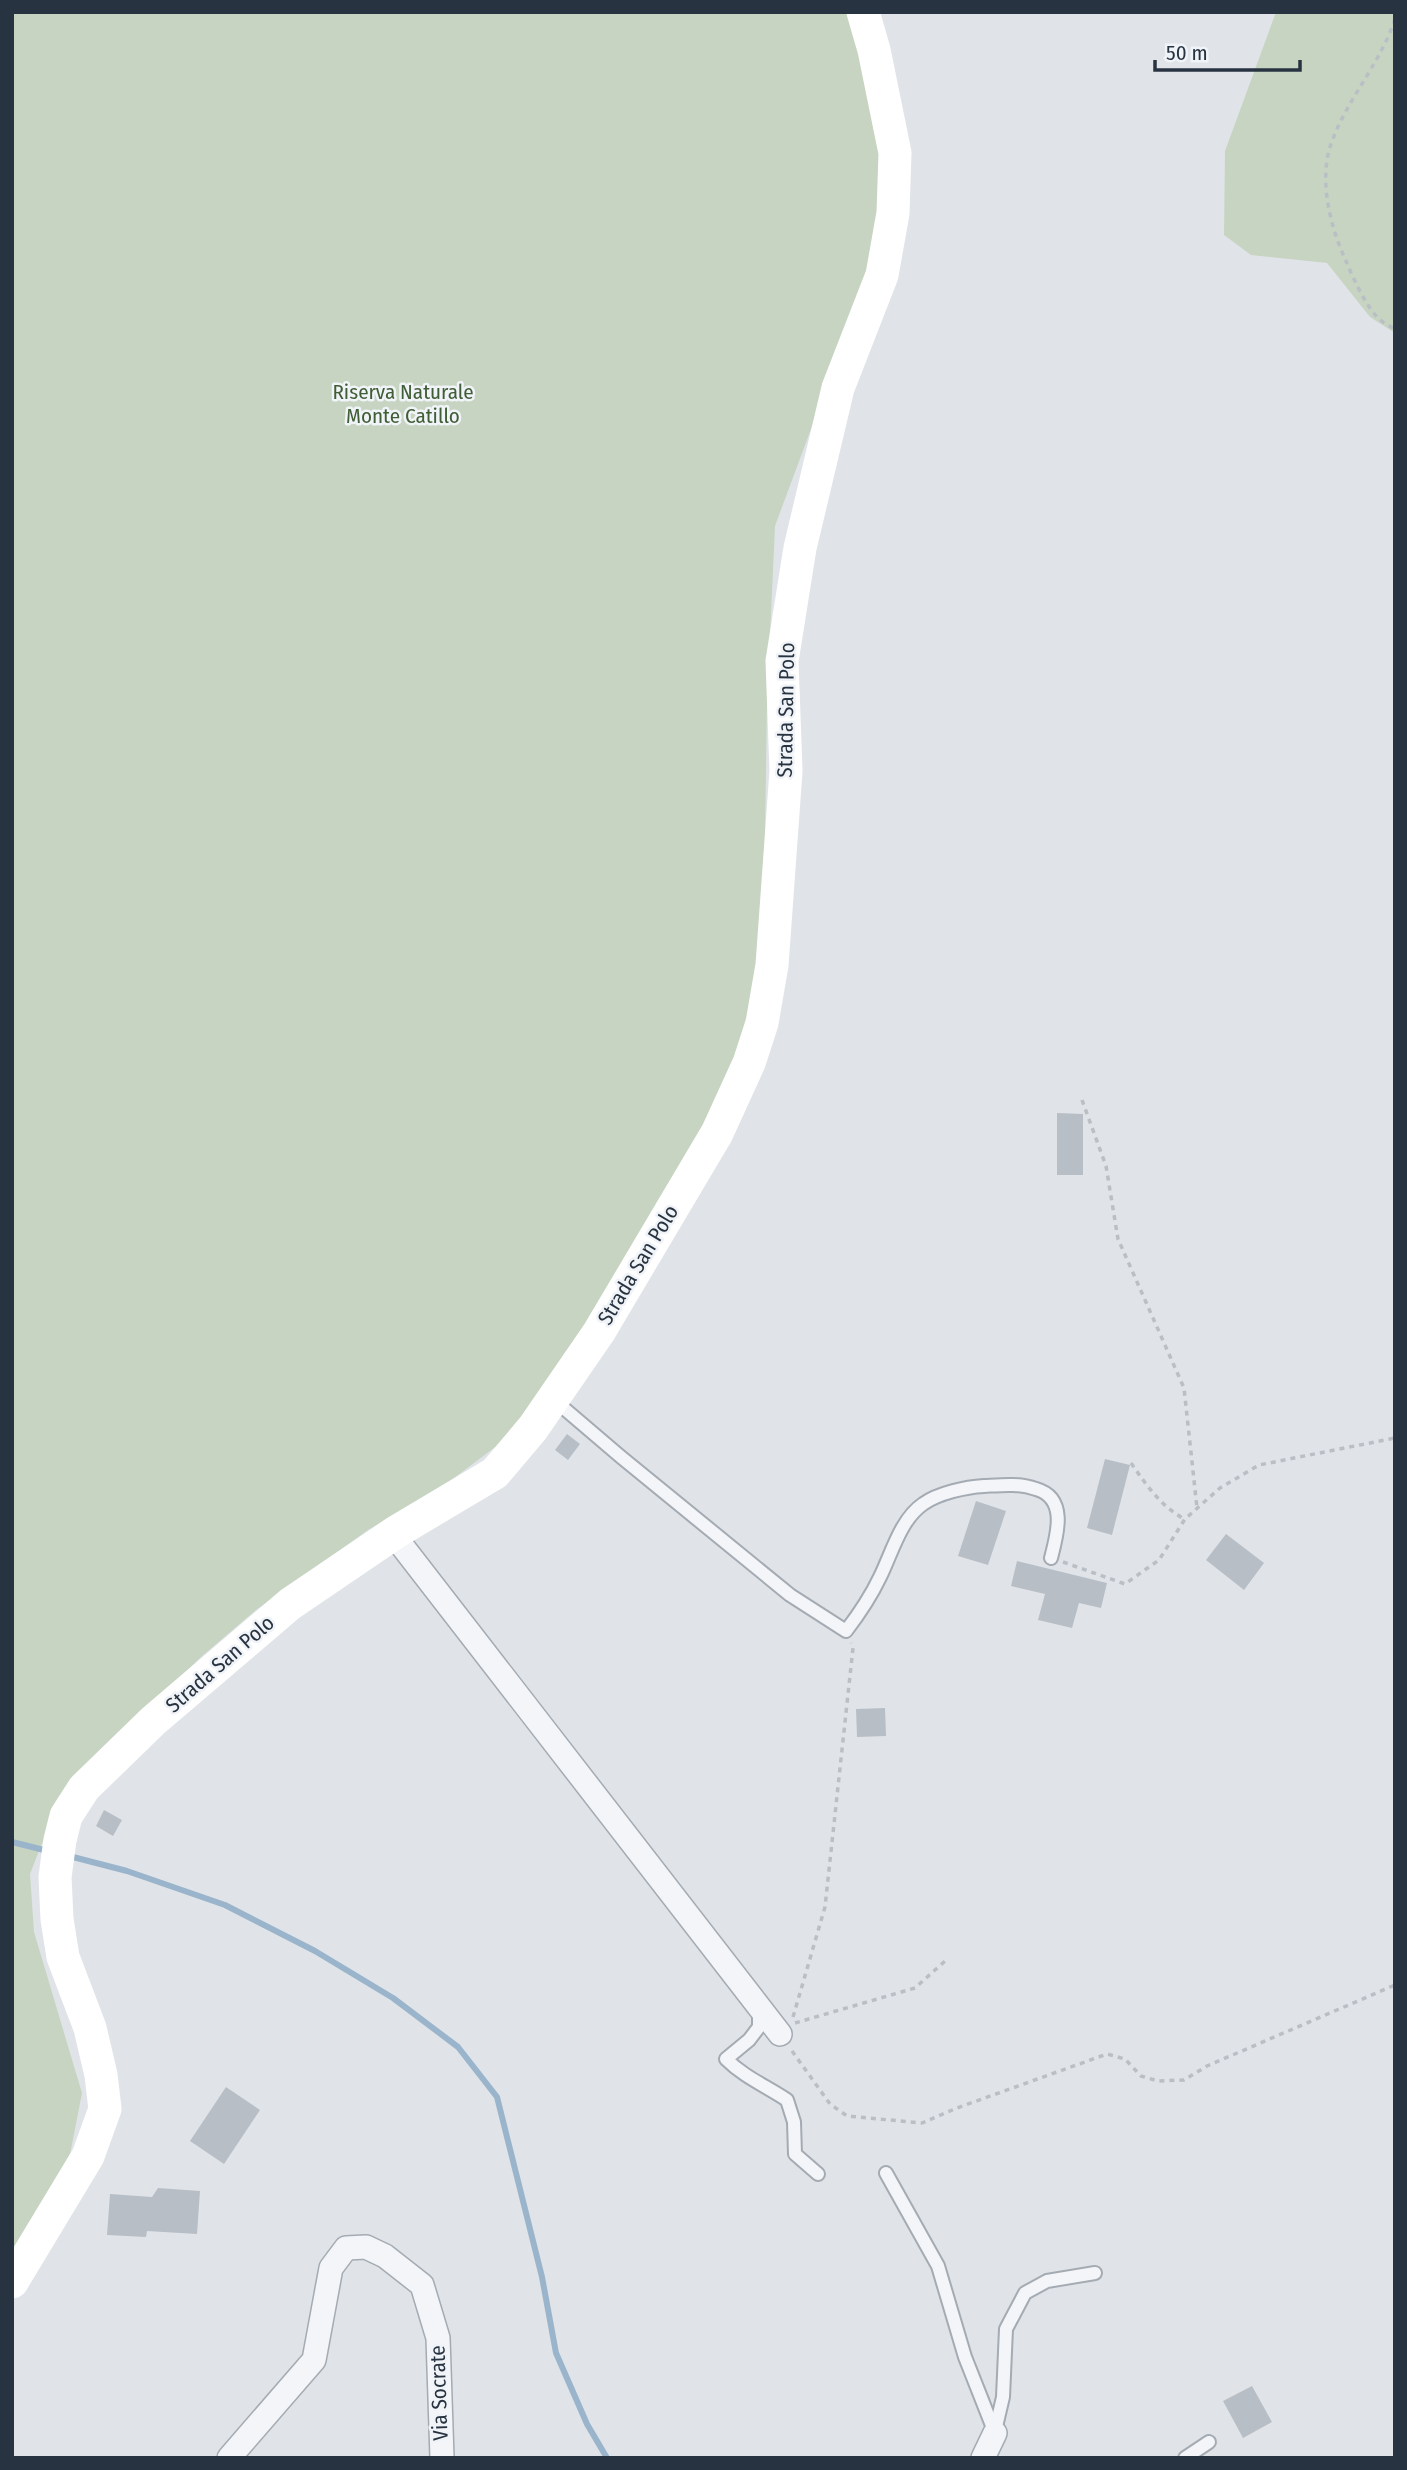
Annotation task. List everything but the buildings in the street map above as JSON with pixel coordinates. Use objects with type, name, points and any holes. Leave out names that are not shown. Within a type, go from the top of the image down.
[{"type":"street","name":"Strada San Polo","points":[[12,2283],[88,2156],[105,2109],[101,2075],[90,2028],[63,1957],[57,1919],[55,1877],[66,1816],[84,1787],[153,1721],[290,1604],[396,1532],[495,1473],[533,1428],[599,1332],[717,1133],[749,1063],[762,1023],[772,965],[786,771],[782,661],[800,548],[838,388],[882,275],[893,213],[895,153],[874,50],[863,12]]},
{"type":"street","points":[[396,1532],[403,1547],[780,2034]]},
{"type":"street","name":"Via Socrate","points":[[229,2458],[314,2360],[331,2268],[346,2248],[366,2247],[385,2256],[422,2285],[438,2338],[442,2458]]},
{"type":"street","points":[[983,2458],[995,2433]]},
{"type":"lane","points":[[552,1398],[790,1595],[846,1631],[875,1587],[901,1530],[923,1504],[963,1488],[1012,1484],[1040,1489],[1053,1501],[1059,1524],[1051,1558]]},
{"type":"lane","points":[[758,2008],[760,2027],[726,2059],[740,2074],[767,2086],[787,2100],[794,2122],[795,2154],[818,2174]]},
{"type":"lane","points":[[886,2173],[938,2266],[965,2357],[995,2433]]},
{"type":"lane","points":[[995,2433],[1003,2398],[1006,2329],[1026,2293],[1047,2281],[1095,2273]]},
{"type":"lane","points":[[1185,2458],[1209,2442]]},
{"type":"path","points":[[1395,19],[1387,41],[1329,149],[1326,188],[1334,234],[1353,277],[1377,317],[1395,329]]},
{"type":"path","points":[[1082,1100],[1106,1166],[1118,1239],[1184,1388],[1197,1508]]},
{"type":"path","points":[[1051,1558],[1125,1584],[1159,1560],[1185,1519],[1197,1508],[1220,1488],[1259,1465],[1395,1438]]},
{"type":"path","points":[[1131,1463],[1156,1498],[1168,1510],[1185,1519]]},
{"type":"path","points":[[846,1631],[853,1648],[825,1907],[791,2024],[915,1988],[945,1961]]},
{"type":"path","points":[[780,2034],[830,2104],[847,2116],[922,2123],[1107,2054],[1125,2059],[1141,2076],[1169,2082],[1184,2080],[1207,2066],[1395,1985]]},
{"type":"green space","name":"Riserva Naturale Monte Catillo","points":[[12,12],[849,12],[888,175],[876,269],[824,394],[775,526],[767,703],[763,972],[743,1051],[706,1130],[551,1378],[510,1436],[446,1484],[368,1530],[256,1610],[201,1657],[151,1706],[48,1828],[30,1874],[34,1932],[82,2093],[67,2170],[12,2259]]},
{"type":"green space","points":[[1276,12],[1395,12],[1395,333],[1370,317],[1327,263],[1251,255],[1224,235],[1225,151]]},
{"type":"waterway","points":[[12,1842],[48,1851]]},
{"type":"waterway","points":[[69,1856],[127,1871],[225,1905],[315,1951],[393,1998],[458,2047],[497,2097],[542,2277],[556,2353],[587,2424],[607,2458]]}]
